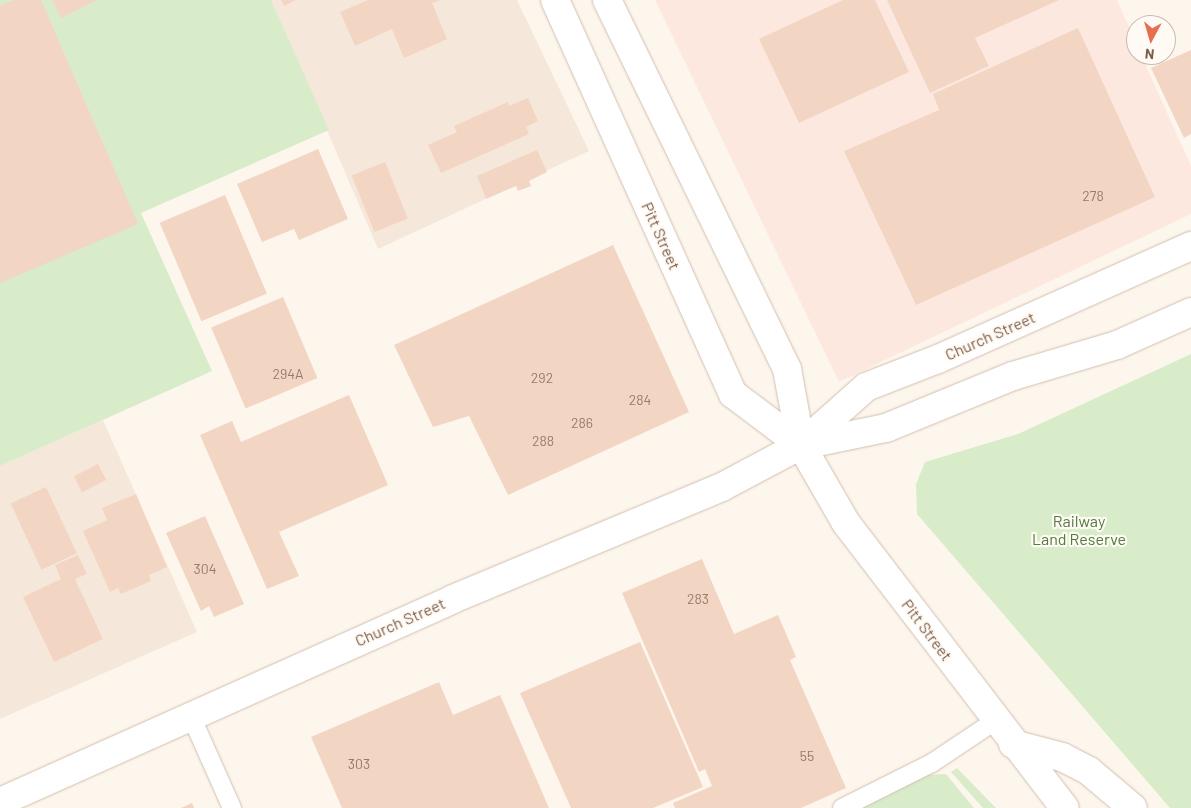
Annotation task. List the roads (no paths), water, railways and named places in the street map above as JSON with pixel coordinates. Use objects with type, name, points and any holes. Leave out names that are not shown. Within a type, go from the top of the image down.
[{"type":"street","name":"Pitt Street","points":[[555,0],[733,394],[802,445]]},
{"type":"street","name":"Pitt Street","points":[[607,0],[787,369],[802,445],[846,523],[995,721],[1065,808]]},
{"type":"street","name":"Church Street","points":[[8,803],[191,716],[453,599],[701,498],[802,445],[866,387],[938,359],[1191,246]]},
{"type":"street","name":"Church Street","points":[[802,445],[886,428],[1013,376],[1117,345],[1191,312]]},
{"type":"street","points":[[1013,744],[1062,757],[1089,770],[1133,808]]},
{"type":"lane","points":[[191,716],[232,808]]},
{"type":"lane","points":[[842,808],[932,763],[995,721]]},
{"type":"park label","name":"Railway Land Reserve","points":[[1079,530]]}]
